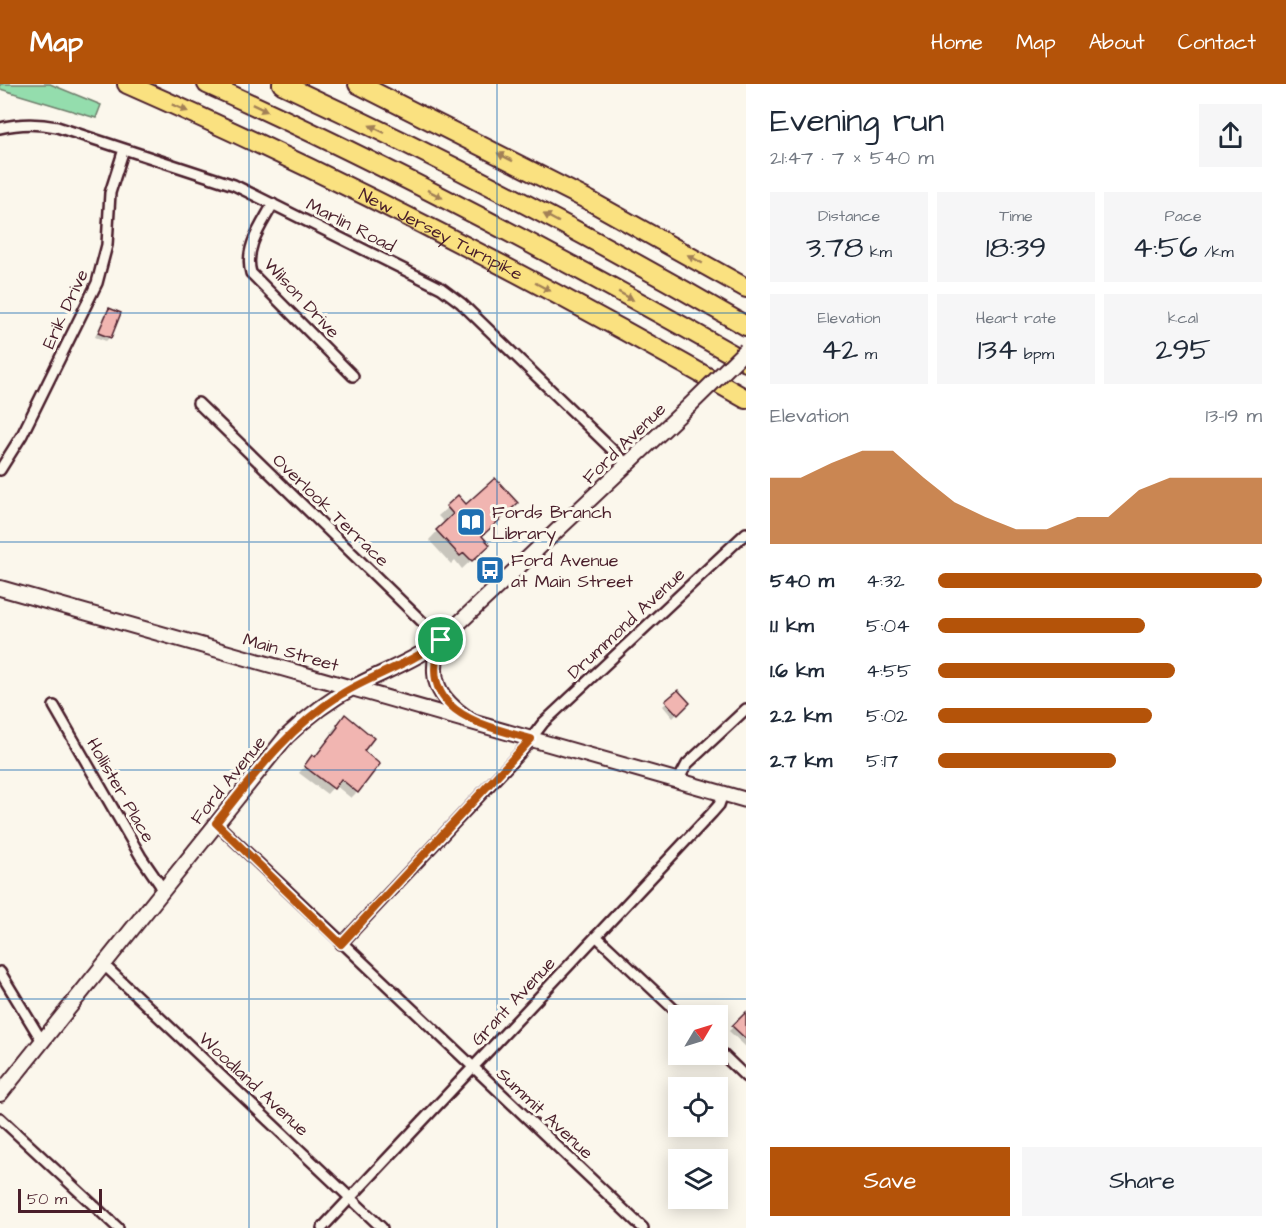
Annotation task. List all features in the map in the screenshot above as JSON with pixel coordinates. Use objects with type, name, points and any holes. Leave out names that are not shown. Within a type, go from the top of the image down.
[{"type":"highway","name":"New Jersey Turnpike","points":[[127,84],[388,206],[559,295],[746,399]]},
{"type":"highway","name":"New Jersey Turnpike","points":[[207,84],[488,220],[746,362]]},
{"type":"highway","points":[[282,84],[403,141],[746,326]]},
{"type":"highway","points":[[358,84],[579,196],[746,288]]},
{"type":"street","name":"Marlin Road","points":[[0,128],[36,123],[57,127],[234,185],[441,288],[461,303],[628,465]]},
{"type":"street","name":"Erik Drive","points":[[0,470],[22,435],[97,283],[107,246],[110,193],[124,149]]},
{"type":"street","name":"Wilson Drive","points":[[273,204],[252,243],[248,262],[251,273],[353,376]]},
{"type":"street","name":"Ford Avenue","points":[[0,1094],[286,737],[316,711],[352,688],[420,654],[441,640],[628,465],[746,350]]},
{"type":"street","name":"Overlook Terrace","points":[[198,403],[441,640]]},
{"type":"street","name":"Drummond Avenue","points":[[341,944],[531,739],[543,723],[746,533]]},
{"type":"street","name":"Main Street","points":[[0,588],[746,801]]},
{"type":"street","points":[[441,640],[434,665],[436,685],[451,705],[480,725]]},
{"type":"street","name":"Hollister Place","points":[[54,706],[141,857],[163,889]]},
{"type":"street","points":[[678,781],[687,765],[746,709]]},
{"type":"street","name":"Grant Avenue","points":[[322,1228],[712,813],[723,794]]},
{"type":"street","name":"Summit Avenue","points":[[216,823],[643,1228]]},
{"type":"street","points":[[596,936],[669,1005]]},
{"type":"street","name":"Woodland Avenue","points":[[103,964],[382,1228]]},
{"type":"street","points":[[0,972],[42,1041]]},
{"type":"street","points":[[728,1060],[746,1077]]},
{"type":"street","points":[[0,1118],[118,1228]]},
{"type":"green space","points":[[0,84],[50,84],[101,105],[96,118],[0,89]]},
{"type":"building","points":[[109,308],[121,313],[111,338],[98,333]]},
{"type":"building","name":"Fords Branch Library","points":[[495,478],[518,503],[482,536],[490,545],[472,561],[464,553],[460,556],[436,530],[453,514],[446,506],[458,495],[466,504]]},
{"type":"building","points":[[678,690],[690,703],[678,715],[665,701]]},
{"type":"building","points":[[345,714],[374,738],[364,751],[380,764],[358,793],[341,779],[334,789],[304,766],[312,755],[315,757]]},
{"type":"building","points":[[746,1012],[746,1039],[732,1026]]},
{"type":"place","name":"Fords Branch Library","points":[[471,522]]},
{"type":"place","name":"Ford Avenue at Main Street","points":[[490,570]]},
{"type":"route","points":[[441,640],[434,665],[436,685],[451,705],[480,725],[531,739],[341,944],[216,823],[278,746],[303,721],[352,688],[420,654],[441,640]]}]
